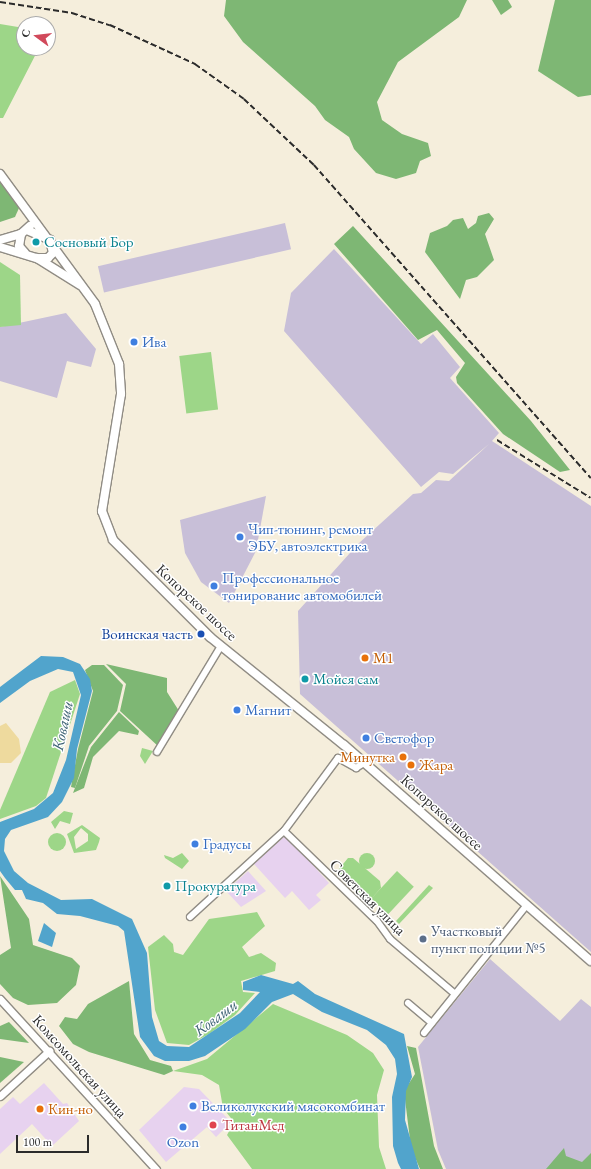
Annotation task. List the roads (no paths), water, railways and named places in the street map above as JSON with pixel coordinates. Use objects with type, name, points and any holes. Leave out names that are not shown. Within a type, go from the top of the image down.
[{"type":"main road","name":"Копорское шоссе","points":[[0,174],[86,291],[111,338],[121,379],[103,522],[113,540],[221,646],[250,666],[364,763],[591,961]]},
{"type":"main road","points":[[24,253],[19,246],[24,232],[32,221],[30,214]]},
{"type":"main road","points":[[0,240],[24,232],[50,240],[51,256],[37,258]]},
{"type":"main road","points":[[0,247],[37,258],[86,291]]},
{"type":"street","points":[[157,752],[221,646]]},
{"type":"street","points":[[190,917],[284,831],[338,758],[356,768],[364,763]]},
{"type":"street","name":"Советская улица","points":[[284,831],[377,920],[390,939],[455,994]]},
{"type":"street","points":[[424,1034],[527,905]]},
{"type":"street","name":"Комсомольская улица","points":[[0,998],[156,1169]]},
{"type":"street","points":[[408,1003],[432,1023]]},
{"type":"street","points":[[1,1094],[48,1052]]},
{"type":"water","points":[[41,656],[63,657],[80,664],[90,679],[92,691],[77,749],[74,778],[62,802],[48,817],[11,830],[5,839],[4,851],[14,871],[28,883],[61,900],[92,899],[132,919],[147,953],[152,1017],[159,1041],[167,1046],[189,1047],[240,1013],[260,992],[243,990],[243,982],[261,975],[293,984],[298,981],[315,994],[404,1034],[412,1077],[406,1091],[405,1120],[419,1169],[401,1169],[398,1163],[393,1146],[392,1097],[397,1074],[395,1059],[386,1045],[367,1030],[322,1012],[293,994],[272,1002],[245,1029],[205,1056],[189,1061],[165,1061],[154,1056],[140,1037],[124,931],[118,926],[80,916],[57,914],[43,903],[26,899],[22,890],[15,890],[5,878],[0,871],[0,822],[34,809],[53,793],[66,760],[81,695],[73,672],[58,669],[30,681],[0,703],[0,687]]},
{"type":"water","points":[[44,923],[56,933],[52,947],[38,941]]},
{"type":"railway","points":[[0,2],[72,13],[110,25],[195,64],[244,99],[314,165],[591,478]]},
{"type":"railway","points":[[497,440],[591,498]]},
{"type":"place","name":"Сосновый Бор","points":[[36,242]]},
{"type":"place","name":"Ива","points":[[134,342]]},
{"type":"place","name":"Чип-тюнинг, ремонт ЭБУ, автоэлектрика","points":[[240,537]]},
{"type":"place","name":"Профессиональное тонирование автомобилей","points":[[214,586]]},
{"type":"place","name":"Воинская часть","points":[[201,634]]},
{"type":"place","name":"М1","points":[[365,658]]},
{"type":"place","name":"Мойся сам","points":[[305,679]]},
{"type":"place","name":"Магнит","points":[[237,710]]},
{"type":"place","name":"Светофор","points":[[366,738]]},
{"type":"place","name":"Минутка","points":[[403,757]]},
{"type":"place","name":"Жара","points":[[411,765]]},
{"type":"place","name":"Градусы","points":[[195,844]]},
{"type":"place","name":"Прокуратура","points":[[167,886]]},
{"type":"place","name":"Участковый пункт полиции №5","points":[[423,939]]},
{"type":"place","name":"Великолукский мясокомбинат","points":[[193,1106]]},
{"type":"place","name":"Кин-но","points":[[40,1109]]},
{"type":"place","name":"ТитанМед","points":[[213,1125]]},
{"type":"place","name":"Ozon","points":[[183,1127]]},
{"type":"water label","name":"Коваши","points":[[63,726]]},
{"type":"water label","name":"Коваши","points":[[216,1018]]}]
